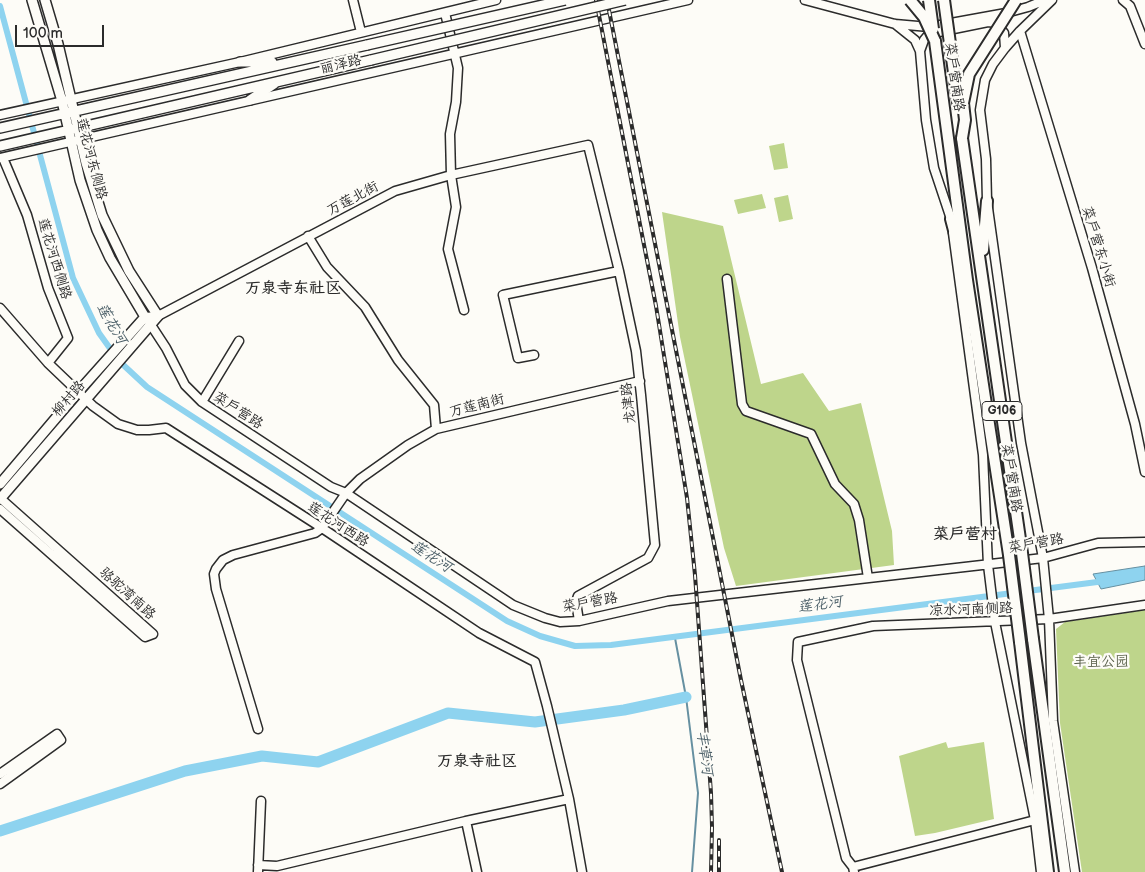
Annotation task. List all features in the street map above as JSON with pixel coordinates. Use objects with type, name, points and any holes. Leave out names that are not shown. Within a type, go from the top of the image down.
[{"type":"highway","points":[[910,0],[924,17],[935,41]]},
{"type":"highway","name":"菜户营南路","points":[[929,0],[967,280],[1009,555],[1048,872]]},
{"type":"highway","name":"G106","points":[[944,0],[962,138]]},
{"type":"highway","points":[[962,138],[965,120],[964,103],[969,74],[1016,0]]},
{"type":"highway","name":"菜户营南路","points":[[962,138],[1022,553],[1065,872]]},
{"type":"highway","points":[[982,268],[987,201]]},
{"type":"highway","points":[[951,219],[967,280]]},
{"type":"main road","name":"莲花河东侧路","points":[[32,0],[67,100],[74,112],[96,198],[108,229],[129,271],[158,316]]},
{"type":"main road","name":"莲花河东侧路","points":[[45,0],[67,100],[64,131],[97,230],[110,258],[145,316]]},
{"type":"main road","name":"丽泽路","points":[[3,127],[565,0]]},
{"type":"main road","name":"丽泽路","points":[[0,146],[625,0]]},
{"type":"main road","points":[[240,62],[287,62]]},
{"type":"main road","points":[[250,100],[281,80]]},
{"type":"main road","name":"柳村路","points":[[0,484],[145,316]]},
{"type":"main road","name":"柳村路","points":[[0,498],[158,316]]},
{"type":"street","points":[[353,0],[361,32]]},
{"type":"street","name":"丽泽路","points":[[2,115],[240,62],[496,0]]},
{"type":"street","name":"丽泽路","points":[[1,158],[688,0]]},
{"type":"street","points":[[805,0],[895,24],[929,28],[1006,13],[1045,0]]},
{"type":"street","name":"菜户营南路","points":[[1049,619],[1044,558],[1021,443],[987,201],[986,159],[980,110],[985,80],[1004,48],[1052,0]]},
{"type":"street","points":[[1124,0],[1130,6],[1145,44]]},
{"type":"street","points":[[444,13],[458,68],[456,102],[450,134],[451,175],[456,207],[448,249],[464,310]]},
{"type":"street","points":[[920,51],[924,40],[930,34],[988,22],[996,23],[1004,33],[1004,48]]},
{"type":"street","points":[[895,24],[915,40],[920,51]]},
{"type":"street","name":"菜户营东小街","points":[[1020,31],[1094,277],[1135,424],[1145,472]]},
{"type":"street","name":"菜户营南路","points":[[920,51],[926,120],[934,168],[951,219],[983,455],[988,565],[995,622]]},
{"type":"street","name":"万莲北街","points":[[145,316],[158,316],[395,191],[451,175],[588,145]]},
{"type":"street","name":"龙津路","points":[[579,621],[576,602],[578,596],[648,558],[654,545],[640,381],[619,271],[588,145]]},
{"type":"street","name":"莲花河西侧路","points":[[1,158],[28,215],[48,288],[68,338],[48,363]]},
{"type":"street","points":[[308,236],[327,267],[365,307],[398,360],[434,405],[436,429]]},
{"type":"street","points":[[534,355],[518,358],[503,294],[619,271]]},
{"type":"street","points":[[727,279],[742,404],[746,411],[811,434],[835,484],[854,504],[859,520],[868,578]]},
{"type":"street","name":"莲花河西路","points":[[0,308],[48,363],[87,400],[118,424],[136,430],[166,428],[322,528],[479,633],[535,662],[568,799],[582,872]]},
{"type":"street","name":"菜户营路","points":[[145,316],[185,385],[202,402],[513,605],[560,622],[579,621],[668,601],[1044,558],[1098,543],[1145,542]]},
{"type":"street","points":[[202,402],[239,341]]},
{"type":"street","name":"万莲南街","points":[[322,528],[344,496],[360,479],[408,445],[436,429],[640,381]]},
{"type":"street","name":"骆驼湾南路","points":[[0,498],[153,634],[144,637],[0,509]]},
{"type":"street","points":[[258,729],[216,589],[214,574],[223,560],[233,555],[306,536],[322,528]]},
{"type":"street","name":"凉水河南侧路","points":[[854,869],[846,858],[797,660],[798,642],[873,626],[1049,619],[1145,605]]},
{"type":"street","points":[[1049,619],[1053,721],[1075,872]]},
{"type":"street","points":[[995,622],[1035,820],[1041,872]]},
{"type":"street","points":[[0,774],[57,734],[61,740],[0,784]]},
{"type":"street","points":[[261,801],[258,868],[277,866],[466,820],[568,799]]},
{"type":"street","points":[[466,820],[477,872]]},
{"type":"street","points":[[854,869],[1035,820]]},
{"type":"green space","points":[[784,143],[788,168],[774,170],[769,146]]},
{"type":"green space","points":[[762,194],[766,208],[738,214],[734,200]]},
{"type":"green space","points":[[788,195],[793,219],[779,222],[774,198]]},
{"type":"green space","points":[[662,212],[723,226],[761,384],[803,373],[829,411],[861,403],[892,531],[894,565],[736,586],[724,548],[680,337]]},
{"type":"green space","name":"丰宜公园","points":[[1145,610],[1145,872],[1082,872],[1060,723],[1056,629],[1065,622]]},
{"type":"green space","points":[[946,742],[948,748],[984,742],[994,819],[915,836],[899,756]]},
{"type":"water","points":[[1145,566],[1145,580],[1101,589],[1093,574]]},
{"type":"waterway","name":"莲花河","points":[[0,6],[73,278],[99,333],[119,361],[147,387],[507,621],[540,636],[575,646],[611,645],[1105,581]]},
{"type":"waterway","name":"丰草河","points":[[675,638],[686,697],[698,793],[692,872]]},
{"type":"waterway","points":[[0,831],[185,771],[262,756],[318,762],[448,713],[535,722],[624,710],[686,697]]},
{"type":"railway","points":[[596,0],[656,306],[687,498],[695,575],[711,793],[711,872]]},
{"type":"railway","points":[[607,0],[741,680],[782,872]]},
{"type":"railway","points":[[719,840],[719,872]]},
{"type":"district","name":"万泉寺东社区","points":[[293,289]]},
{"type":"district","name":"菜户营村","points":[[965,535]]},
{"type":"district","name":"万泉寺社区","points":[[477,762]]}]
